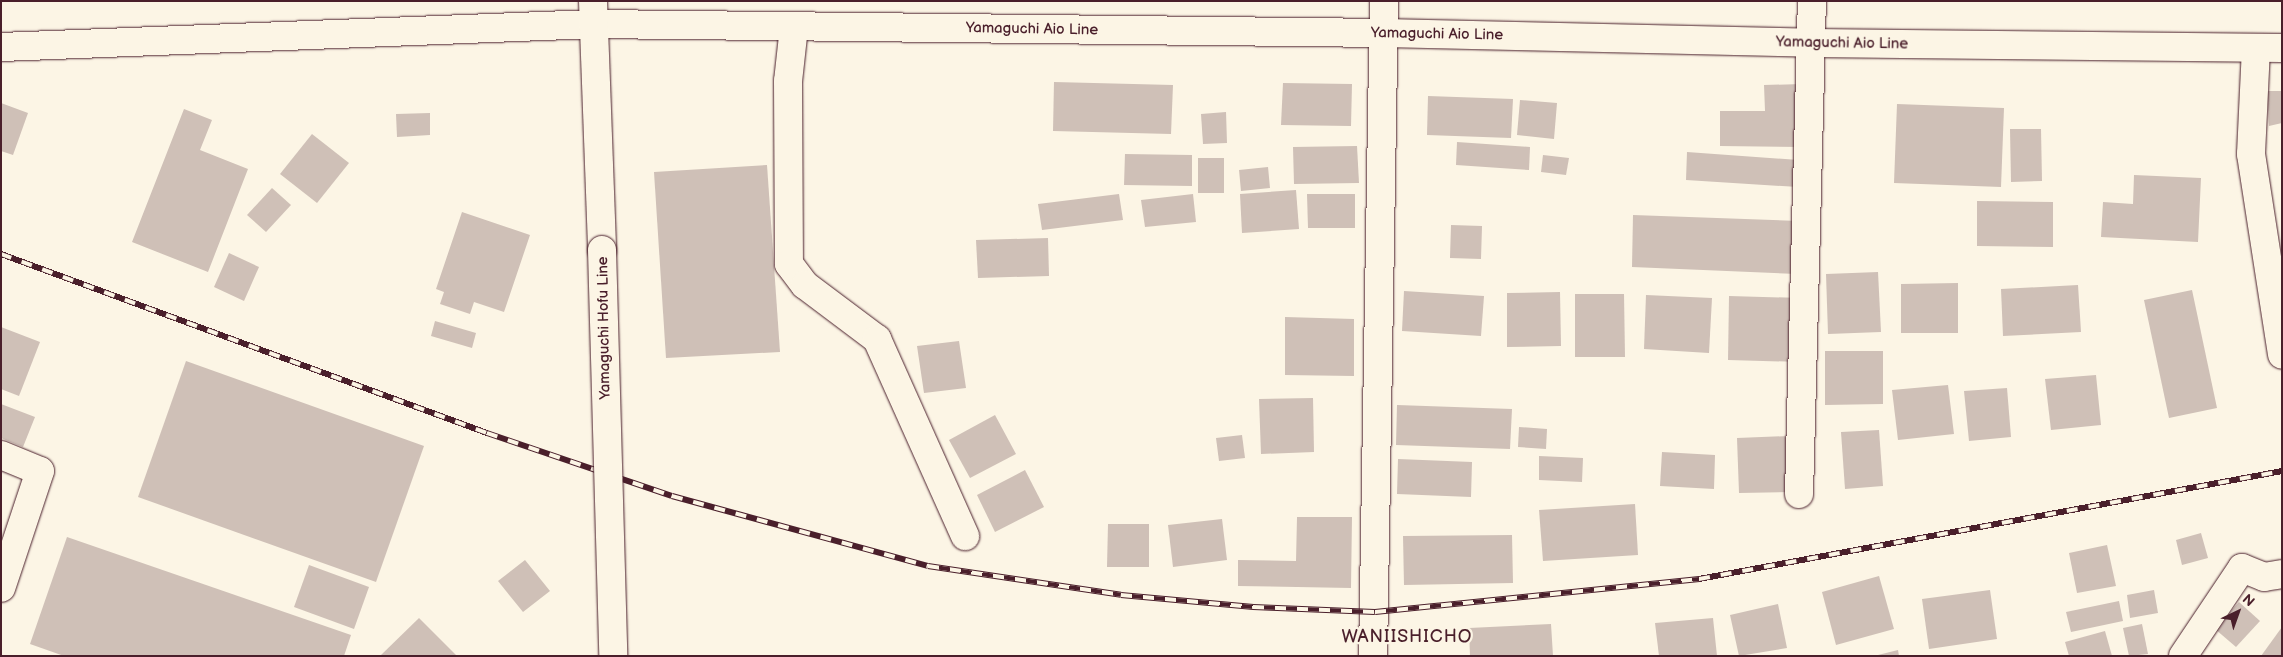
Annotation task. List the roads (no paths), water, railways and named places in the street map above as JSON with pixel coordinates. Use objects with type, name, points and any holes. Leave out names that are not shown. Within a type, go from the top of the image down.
[{"type":"street","points":[[1373,656],[1384,1]]},
{"type":"street","points":[[1800,494],[1812,1]]},
{"type":"street","name":"Yamaguchi Aio Line","points":[[1,47],[593,13],[794,27],[1384,33],[1812,43],[2269,48]]},
{"type":"street","name":"Yamaguchi Hofu Line","points":[[593,13],[602,250],[612,656]]},
{"type":"street","points":[[794,27],[788,81],[789,264],[805,285],[877,339],[965,536]]},
{"type":"street","points":[[2269,48],[2251,154],[2282,355]]},
{"type":"street","points":[[1,455],[40,471],[1,588]]},
{"type":"street","points":[[2183,656],[2242,568],[2264,578],[2282,574]]},
{"type":"railway","points":[[1,254],[487,433],[672,496],[928,566],[1121,595],[1253,607],[1375,612],[1699,579],[2282,471]]},
{"type":"district","name":"WANIISHICHO","points":[[1407,637]]}]
